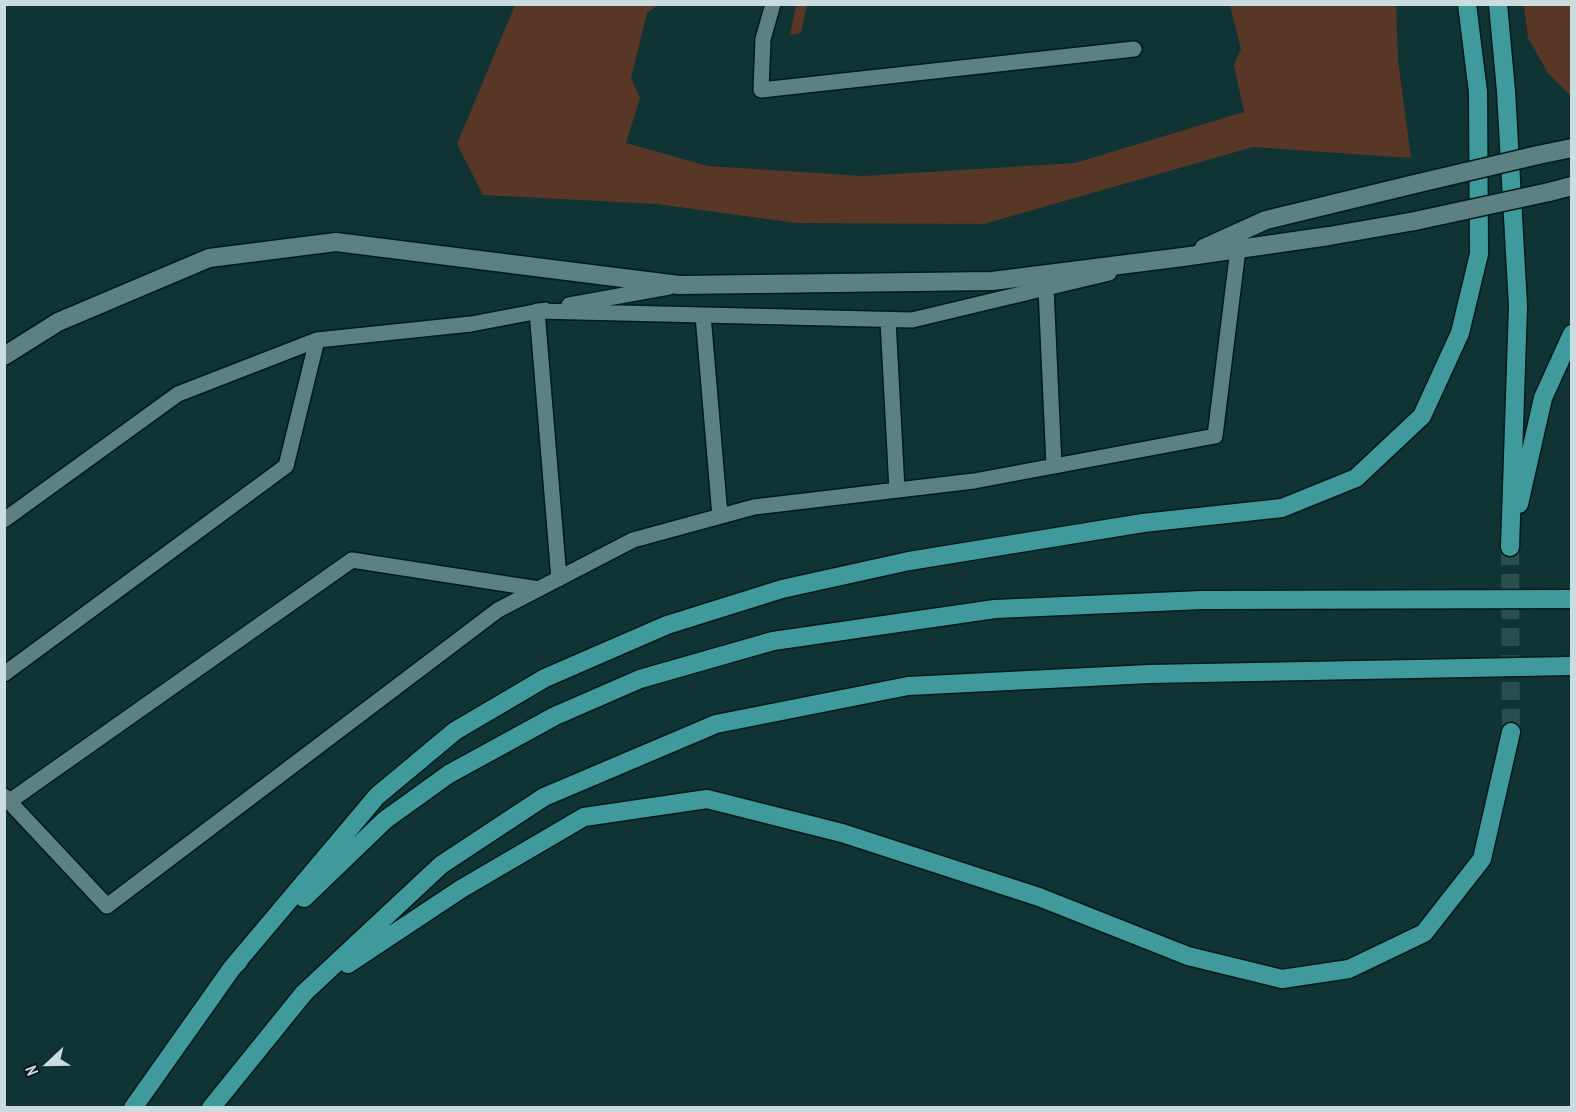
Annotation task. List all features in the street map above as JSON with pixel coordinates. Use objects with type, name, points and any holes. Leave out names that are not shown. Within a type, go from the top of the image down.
[{"type":"highway","points":[[133,1107],[232,969],[376,796],[455,731],[545,678],[667,625],[782,589],[909,561],[1120,526],[1282,508],[1356,478],[1422,416],[1460,333],[1479,254],[1478,92],[1467,4]]},
{"type":"highway","points":[[1498,4],[1506,91],[1518,306],[1510,547],[1543,398],[1572,334]]},
{"type":"highway","points":[[232,969],[385,820],[449,774],[555,716],[640,679],[762,645],[995,609],[1202,600],[1572,599]]},
{"type":"highway","points":[[212,1107],[304,993],[441,865],[544,797],[716,724],[908,686],[1149,674],[1572,666]]},
{"type":"highway","points":[[304,993],[461,889],[584,817],[707,799],[842,833],[1039,897],[1188,956],[1282,979],[1349,969],[1424,933],[1482,859],[1511,732]]},
{"type":"street","points":[[1176,258],[1266,220],[1572,148]]},
{"type":"street","points":[[4,356],[58,322],[209,258],[336,242],[679,285],[992,281],[1176,258],[1415,221],[1572,186]]},
{"type":"lane","points":[[773,4],[763,39],[761,90],[1134,49]]},
{"type":"lane","points":[[538,589],[351,560],[7,798],[107,906],[498,610],[633,540],[754,507],[974,481],[1215,436],[1238,249]]},
{"type":"lane","points":[[537,311],[912,320],[1176,258]]},
{"type":"lane","points":[[4,520],[178,394],[317,340],[471,324],[679,285]]},
{"type":"lane","points":[[1046,288],[1054,466]]},
{"type":"lane","points":[[537,311],[559,579]]},
{"type":"lane","points":[[703,315],[720,516]]},
{"type":"lane","points":[[888,320],[897,490]]},
{"type":"lane","points":[[4,674],[286,466],[317,340]]},
{"type":"shaded area","points":[[1396,4],[1398,60],[1411,158],[1253,147],[984,224],[796,223],[657,204],[483,195],[457,144],[515,5],[658,5],[647,13],[631,78],[640,98],[626,143],[708,166],[863,176],[1075,163],[1244,112],[1234,65],[1241,49],[1230,5]]},
{"type":"shaded area","points":[[796,5],[807,5],[801,33],[790,35]]},
{"type":"shaded area","points":[[1524,5],[1571,5],[1571,96],[1548,73],[1528,38]]},
{"type":"tunnel","points":[[1510,547],[1511,732]]}]
